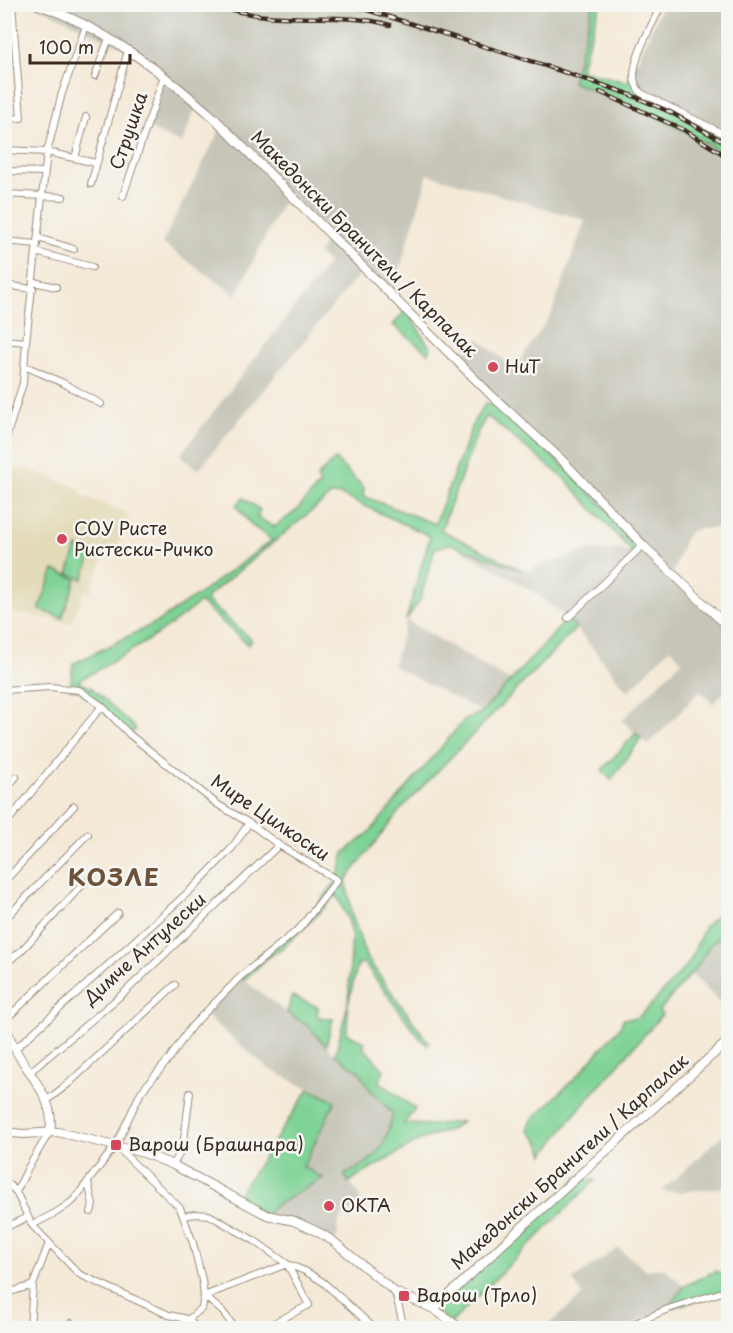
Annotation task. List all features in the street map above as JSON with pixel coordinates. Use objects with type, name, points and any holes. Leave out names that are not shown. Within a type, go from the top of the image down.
[{"type":"main road","name":"Македонски Бранители / Карпалак","points":[[35,4],[86,26],[128,50],[164,76],[230,133],[491,395],[562,461],[642,545],[729,627]]},
{"type":"main road","points":[[4,1022],[15,1049],[40,1086],[46,1101],[50,1131]]},
{"type":"main road","name":"Македонски Бранители / Карпалак","points":[[434,1309],[729,1041]]},
{"type":"main road","points":[[4,1132],[23,1134],[50,1131],[116,1145],[144,1153],[172,1165],[267,1215],[294,1221],[318,1232],[333,1241],[395,1292],[434,1309],[460,1329]]},
{"type":"street","points":[[4,119],[21,118],[12,4]]},
{"type":"street","points":[[662,4],[636,64],[634,76],[636,87],[641,93],[729,136]]},
{"type":"street","points":[[4,445],[24,383],[26,342],[47,152],[62,93],[86,26]]},
{"type":"street","points":[[95,76],[109,38]]},
{"type":"street","name":"Струшка","points":[[91,184],[128,50]]},
{"type":"street","name":"Струшка","points":[[123,196],[164,76]]},
{"type":"street","points":[[75,158],[86,117]]},
{"type":"street","name":"Струшка","points":[[4,150],[47,152],[96,163]]},
{"type":"street","points":[[4,171],[44,172]]},
{"type":"street","points":[[4,194],[63,197]]},
{"type":"street","points":[[4,241],[37,241],[74,249]]},
{"type":"street","points":[[36,252],[92,267]]},
{"type":"street","points":[[4,285],[56,287]]},
{"type":"street","points":[[4,340],[26,342]]},
{"type":"street","points":[[25,366],[101,404]]},
{"type":"street","points":[[568,618],[642,545]]},
{"type":"street","name":"Мире Цилкоски","points":[[4,690],[50,687],[79,690],[102,706],[130,735],[217,804],[337,880],[300,928],[240,977],[191,1028],[141,1092],[116,1145],[74,1201],[32,1225]]},
{"type":"street","points":[[4,826],[102,706]]},
{"type":"street","points":[[4,792],[16,777]]},
{"type":"street","points":[[4,882],[74,806]]},
{"type":"street","name":"Димче Антулески","points":[[15,1049],[195,886],[232,848],[249,823]]},
{"type":"street","points":[[4,920],[88,834]]},
{"type":"street","name":"Димче Антулески","points":[[30,1072],[125,992],[279,845]]},
{"type":"street","points":[[4,965],[21,951],[85,882]]},
{"type":"street","points":[[4,1022],[118,913]]},
{"type":"street","points":[[46,1101],[68,1084],[175,985]]},
{"type":"street","points":[[172,1165],[183,1147],[190,1093]]},
{"type":"street","points":[[16,1192],[27,1168],[50,1131]]},
{"type":"street","points":[[116,1145],[180,1208],[193,1243],[204,1296],[202,1308],[178,1329]]},
{"type":"street","points":[[4,1179],[16,1192],[32,1225],[79,1274],[170,1315],[187,1319],[197,1329]]},
{"type":"street","points":[[88,1182],[93,1205],[91,1212]]},
{"type":"street","points":[[183,1216],[209,1215],[255,1241],[287,1264],[323,1282],[374,1329]]},
{"type":"street","points":[[4,1228],[28,1217]]},
{"type":"street","points":[[30,1329],[33,1284],[49,1243]]},
{"type":"street","points":[[204,1296],[287,1264]]},
{"type":"street","points":[[264,1329],[309,1305],[287,1264]]},
{"type":"street","points":[[4,1294],[33,1284]]},
{"type":"street","points":[[395,1292],[404,1329]]},
{"type":"street","points":[[624,1329],[668,1309],[719,1293]]},
{"type":"street","points":[[204,1296],[222,1311],[235,1329]]},
{"type":"street","points":[[63,1329],[71,1323]]},
{"type":"shaded area","points":[[35,5],[593,5],[572,82],[657,117],[711,145],[728,157],[728,508],[723,521],[717,528],[697,529],[690,532],[685,538],[673,573],[728,627],[728,688],[713,704],[700,691],[648,745],[622,720],[682,661],[670,648],[628,692],[568,618],[529,589],[451,544],[524,571],[587,550],[618,550],[633,553],[642,545],[460,364],[461,354],[479,339],[514,369],[551,315],[585,220],[428,174],[392,296],[364,268],[198,470],[180,455],[329,263],[318,253],[330,233],[288,192],[236,295],[162,243],[222,126],[197,103],[182,144],[146,127],[164,76],[128,50]]},
{"type":"shaded area","points":[[662,5],[728,5],[728,136],[641,93],[637,87],[636,64]]},
{"type":"shaded area","name":"СОУ Ристе Ристески-Ричко","points":[[4,466],[21,470],[23,466],[81,490],[80,495],[129,514],[114,557],[105,554],[90,593],[84,591],[71,624],[35,615],[5,613]]},
{"type":"shaded area","points":[[406,620],[510,681],[482,712],[393,666]]},
{"type":"shaded area","points":[[728,929],[728,1010],[691,974],[709,946]]},
{"type":"shaded area","points":[[240,977],[287,1013],[307,1025],[339,1059],[346,1061],[360,1072],[368,1087],[393,1114],[386,1139],[375,1158],[344,1175],[359,1194],[361,1204],[343,1215],[337,1225],[338,1237],[333,1241],[318,1232],[267,1215],[273,1207],[322,1178],[302,1167],[334,1101],[269,1069],[204,1014]]},
{"type":"shaded area","points":[[728,1130],[728,1187],[680,1192],[662,1191]]},
{"type":"shaded area","points":[[618,1248],[646,1270],[664,1268],[684,1286],[668,1309],[624,1328],[544,1328],[583,1295],[572,1280]]},
{"type":"green space","points":[[593,5],[600,5],[580,70],[627,82],[636,64],[634,76],[641,93],[728,136],[728,157],[652,115],[572,82]]},
{"type":"green space","points":[[406,310],[431,349],[428,353],[393,325]]},
{"type":"green space","points":[[486,403],[500,404],[643,545],[633,553],[565,479],[487,416],[478,431],[441,530],[524,571],[451,544],[435,548],[420,600],[406,620],[430,536],[341,495],[331,495],[208,596],[206,600],[252,640],[248,645],[200,602],[156,635],[78,681],[92,688],[136,729],[130,735],[79,690],[70,689],[73,664],[157,622],[198,595],[272,540],[252,526],[236,506],[243,498],[260,510],[257,517],[274,527],[296,511],[320,484],[317,477],[335,459],[364,488],[363,496],[435,524],[474,421]]},
{"type":"green space","points":[[77,547],[92,553],[83,579],[68,574]]},
{"type":"green space","points":[[54,570],[76,579],[62,618],[39,609]]},
{"type":"green space","points":[[568,618],[576,628],[401,809],[346,880],[352,915],[366,957],[429,1043],[427,1045],[419,1037],[364,963],[358,964],[348,1004],[352,935],[337,895],[285,946],[265,960],[244,980],[240,977],[300,928],[337,880],[344,853],[368,834],[465,719],[482,712]]},
{"type":"green space","points":[[636,733],[641,738],[611,780],[602,770]]},
{"type":"green space","points":[[728,906],[728,929],[709,946],[699,964],[659,1011],[662,1015],[574,1115],[544,1155],[540,1143],[528,1129],[532,1120],[579,1074],[621,1026],[623,1019],[637,1018],[648,1008],[689,963],[705,926]]},
{"type":"green space","points":[[292,996],[318,1007],[317,1017],[333,1019],[326,1046],[307,1025],[287,1013]]},
{"type":"green space","points":[[348,1004],[347,1034],[365,1042],[363,1047],[384,1070],[379,1081],[415,1109],[404,1124],[434,1125],[463,1121],[452,1129],[420,1140],[349,1182],[344,1175],[365,1164],[378,1152],[386,1137],[393,1114],[368,1087],[360,1072],[335,1055]]},
{"type":"green space","points":[[309,1089],[335,1101],[303,1167],[323,1178],[273,1207],[267,1215],[235,1200]]},
{"type":"green space","points":[[577,1178],[595,1180],[451,1323],[434,1309]]},
{"type":"green space","points":[[715,1271],[722,1274],[728,1272],[728,1290],[668,1309],[684,1286]]},
{"type":"railway","points":[[212,4],[239,12],[266,16],[351,19],[390,25]]},
{"type":"railway","points":[[348,4],[626,93],[670,112],[728,144]]},
{"type":"railway","points":[[600,92],[684,130],[728,157]]},
{"type":"place","name":"НиТ","points":[[493,367]]},
{"type":"place","name":"СОУ Ристе Ристески-Ричко","points":[[62,539]]},
{"type":"place","name":"Варош (Брашнара)","points":[[116,1145]]},
{"type":"place","name":"ОКТА","points":[[329,1206]]},
{"type":"place","name":"Варош (Трло)","points":[[404,1296]]},
{"type":"district","name":"КОЗЛЕ","points":[[114,878]]}]
